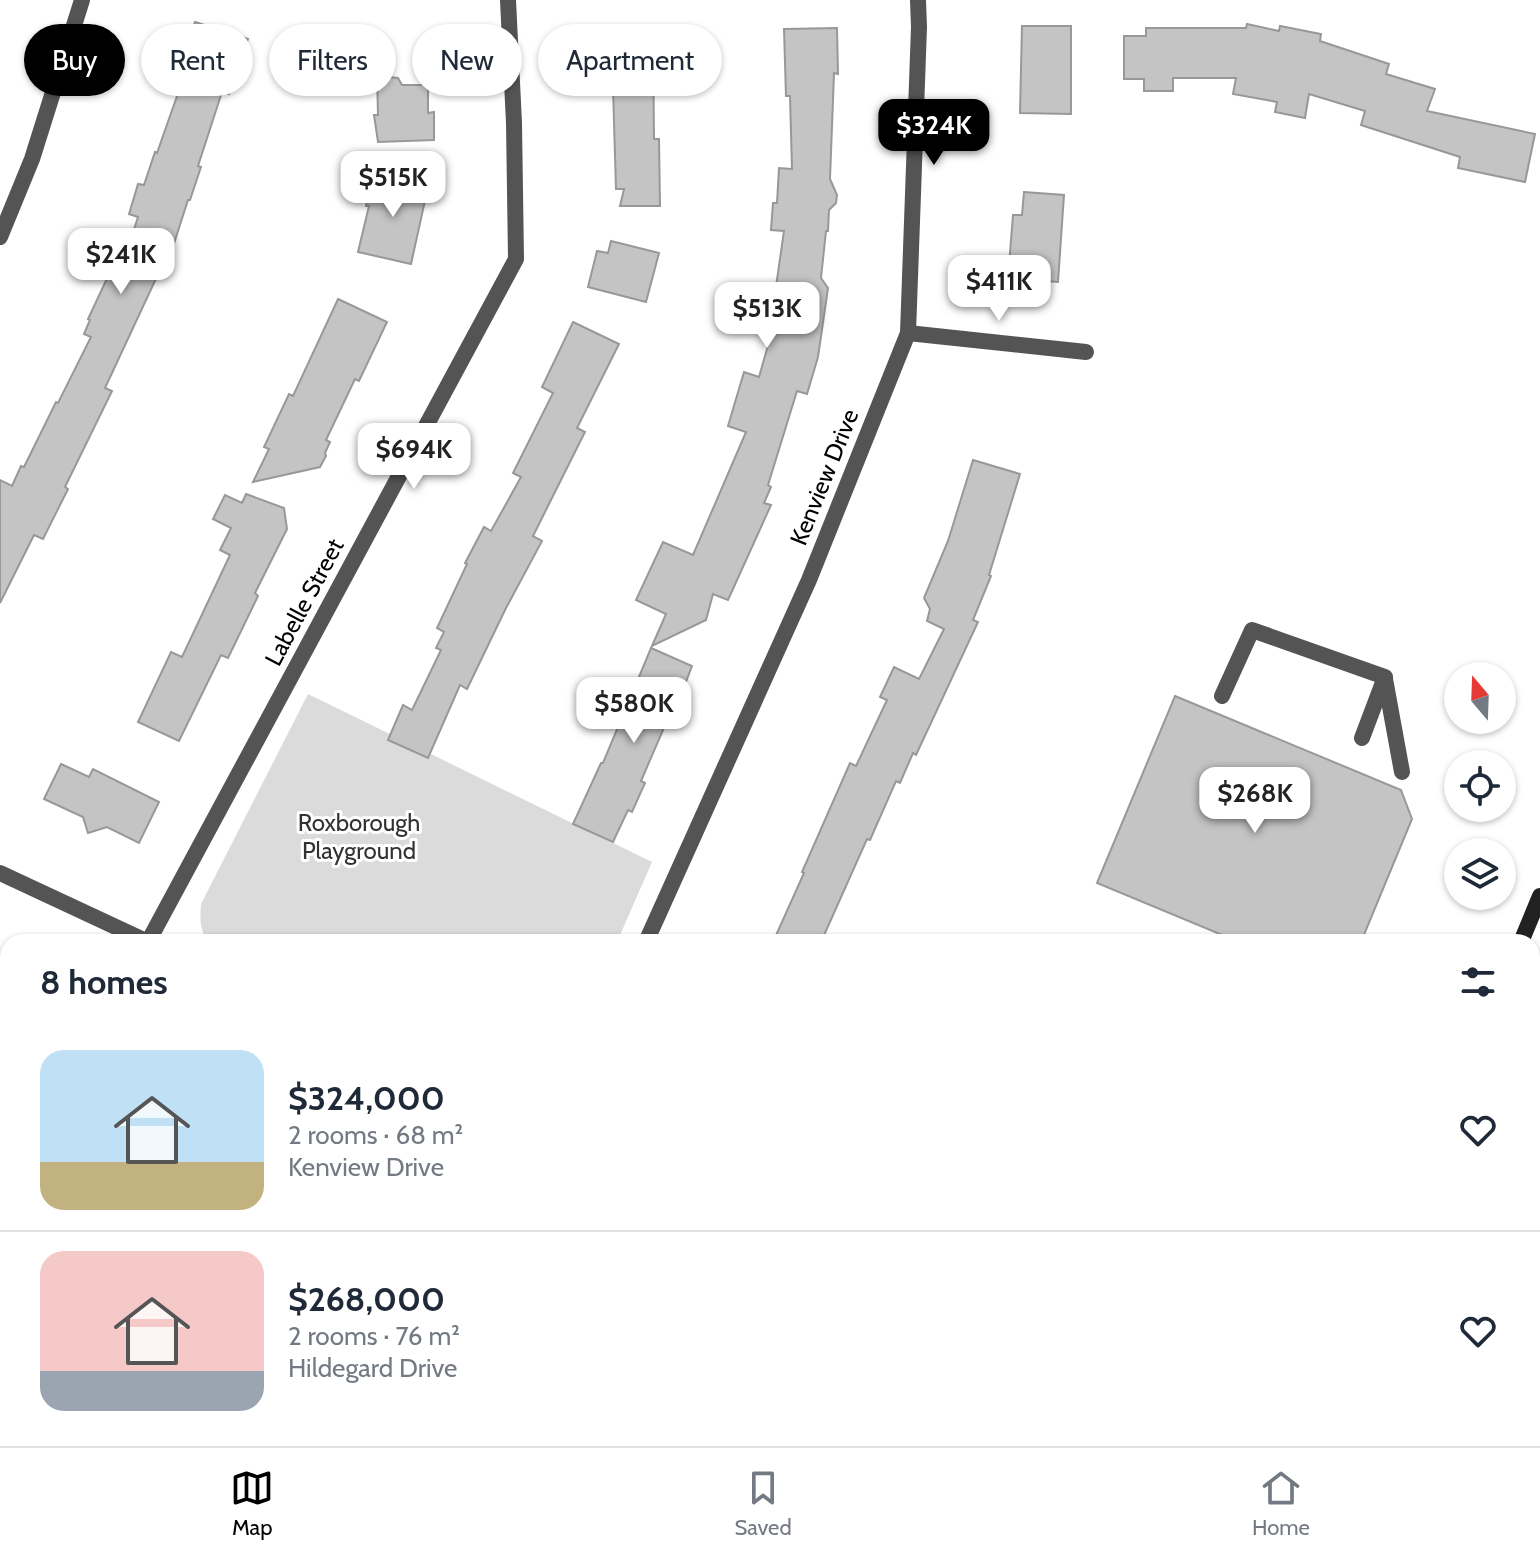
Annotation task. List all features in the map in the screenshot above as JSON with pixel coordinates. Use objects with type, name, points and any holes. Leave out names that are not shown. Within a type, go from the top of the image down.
[{"type":"street","points":[[0,237],[32,159],[82,0]]},
{"type":"street","name":"Labelle Street","points":[[152,934],[516,259],[508,0]]},
{"type":"street","name":"Kenview Drive","points":[[650,934],[809,580],[908,333],[918,0]]},
{"type":"street","points":[[908,333],[1086,352]]},
{"type":"street","points":[[1222,696],[1252,630],[1385,677]]},
{"type":"street","points":[[1362,738],[1385,677]]},
{"type":"street","points":[[1385,677],[1402,772]]},
{"type":"street","points":[[0,873],[131,934]]},
{"type":"street","points":[[1524,934],[1540,896]]},
{"type":"green space","name":"Roxborough Playground","points":[[308,694],[652,862],[620,934],[204,934],[200,919],[201,904]]},
{"type":"building","points":[[1247,24],[1279,31],[1280,26],[1321,34],[1320,41],[1389,64],[1386,74],[1435,89],[1427,111],[1535,134],[1525,182],[1458,168],[1460,157],[1361,125],[1365,111],[1309,94],[1305,118],[1275,112],[1277,102],[1233,94],[1236,78],[1173,78],[1173,91],[1144,91],[1144,79],[1124,79],[1124,36],[1146,36],[1146,28],[1246,28]]},
{"type":"building","points":[[1022,26],[1071,26],[1071,114],[1020,113]]},
{"type":"building","points":[[837,28],[838,74],[834,73],[830,179],[837,195],[836,203],[829,210],[821,278],[828,288],[818,357],[807,394],[797,391],[768,485],[771,487],[764,503],[771,505],[728,600],[713,594],[706,620],[652,646],[666,614],[636,600],[663,542],[693,555],[746,432],[728,426],[744,372],[759,377],[767,349],[784,231],[771,230],[773,203],[777,203],[779,168],[792,169],[784,29]]},
{"type":"building","points":[[398,78],[402,85],[412,85],[412,96],[428,96],[428,113],[434,112],[434,140],[378,142],[374,115],[378,115],[378,96],[396,96]]},
{"type":"building","points":[[177,96],[221,96],[198,166],[201,167],[170,256],[167,255],[105,388],[112,391],[43,539],[34,535],[0,603],[0,480],[12,486],[91,337],[84,334],[88,319],[110,272],[119,276],[138,217],[129,214],[138,184],[144,185]]},
{"type":"building","points":[[613,96],[654,96],[654,139],[659,139],[660,206],[620,206],[624,189],[616,189]]},
{"type":"building","points":[[373,174],[428,187],[411,264],[358,252]]},
{"type":"building","points":[[1024,192],[1064,195],[1058,282],[1008,278],[1013,215],[1022,215]]},
{"type":"building","points":[[611,241],[659,253],[646,302],[588,287],[597,251],[608,253]]},
{"type":"building","points":[[338,299],[387,322],[326,440],[330,442],[326,456],[320,467],[253,482],[269,449],[264,447],[289,394],[293,396]]},
{"type":"building","points":[[573,322],[619,344],[577,428],[585,432],[533,536],[542,541],[467,689],[460,685],[428,758],[388,740],[403,705],[412,710],[441,650],[436,648],[444,632],[437,628],[465,563],[484,527],[491,531],[521,477],[513,473],[553,393],[542,387]]},
{"type":"building","points":[[973,460],[1020,474],[991,576],[973,620],[978,622],[916,755],[913,753],[900,783],[896,781],[870,840],[867,839],[825,934],[777,934],[850,763],[856,766],[887,700],[880,697],[894,667],[919,679],[944,629],[927,621],[930,609],[924,598],[948,541]]},
{"type":"building","points":[[246,494],[284,508],[287,529],[255,593],[258,596],[228,658],[221,655],[179,741],[138,722],[171,652],[182,657],[230,555],[220,550],[231,528],[213,519],[225,495],[242,503]]},
{"type":"building","points":[[651,648],[692,666],[684,687],[690,690],[677,719],[669,716],[641,781],[645,783],[613,842],[573,824],[603,763]]},
{"type":"building","points":[[1175,696],[1401,790],[1412,819],[1364,934],[1220,934],[1097,883]]},
{"type":"building","points":[[61,764],[89,777],[93,769],[159,802],[139,843],[107,827],[88,833],[83,817],[44,799]]}]
